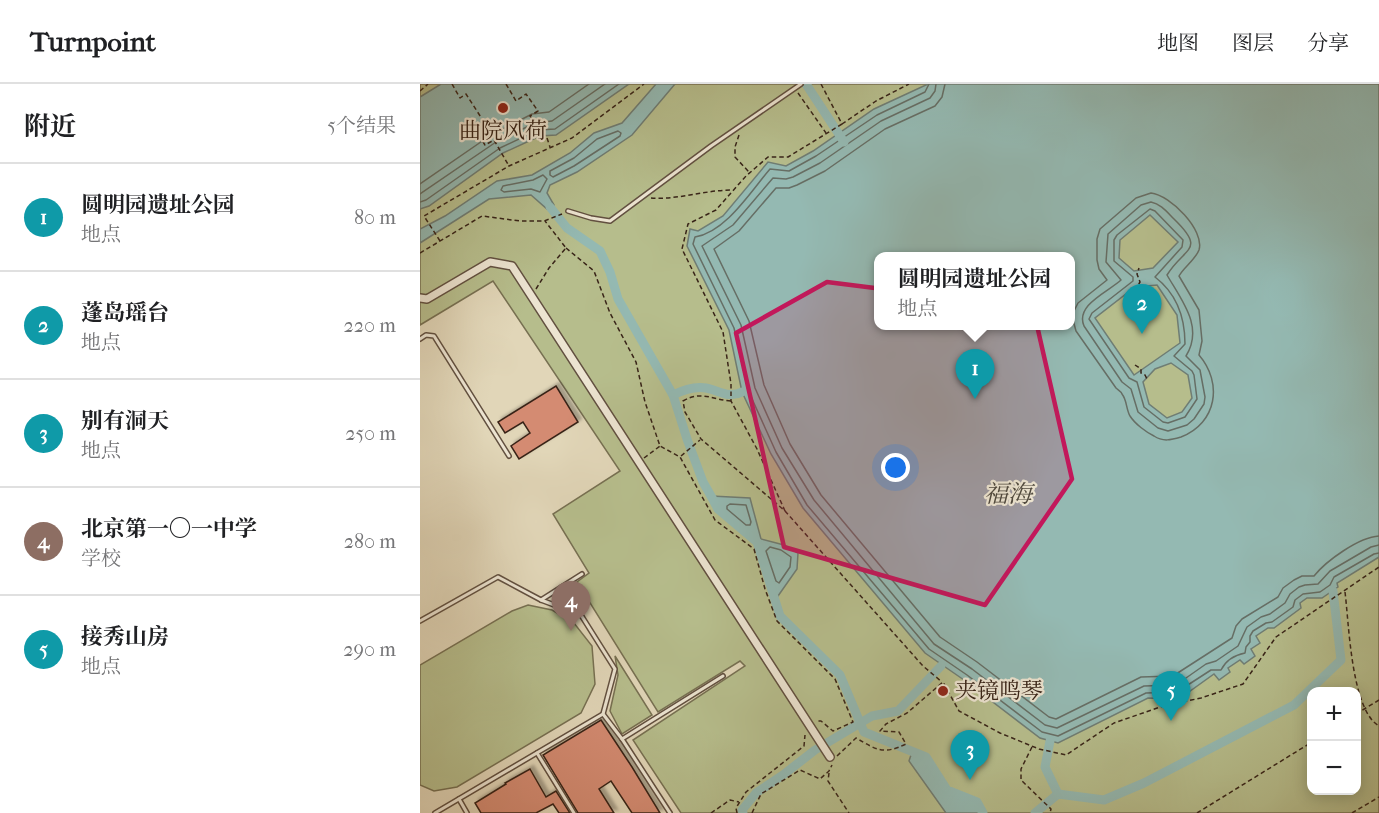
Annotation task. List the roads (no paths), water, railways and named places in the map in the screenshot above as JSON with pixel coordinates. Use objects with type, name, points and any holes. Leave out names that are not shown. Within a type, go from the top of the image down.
[{"type":"street","points":[[420,298],[427,299],[490,262],[512,266],[833,760]]},
{"type":"lane","points":[[568,211],[610,221],[711,146],[801,84]]},
{"type":"lane","points":[[420,339],[426,335],[434,336],[509,456]]},
{"type":"lane","points":[[541,600],[582,574]]},
{"type":"lane","points":[[420,621],[498,577],[541,600],[581,615],[615,669],[603,714],[435,813]]},
{"type":"lane","points":[[622,739],[723,676]]},
{"type":"lane","points":[[603,714],[670,813]]},
{"type":"lane","points":[[537,753],[574,813]]},
{"type":"lane","points":[[459,799],[467,813]]},
{"type":"water","points":[[441,84],[629,84],[556,135],[540,136],[503,153],[429,206],[420,209],[420,97]]},
{"type":"water","points":[[656,84],[675,84],[632,135],[577,172],[550,185],[547,193],[554,205],[547,209],[531,195],[489,199],[420,243],[420,229],[445,216],[497,181],[532,175],[570,153],[594,133],[622,123]]},
{"type":"water","name":"福海","points":[[928,84],[1379,84],[1379,557],[1337,583],[1338,587],[1322,598],[1307,598],[1300,603],[1301,608],[1274,628],[1268,628],[1256,636],[1260,643],[1251,649],[1255,656],[1244,664],[1240,660],[1228,668],[1230,672],[1219,680],[1214,674],[1179,699],[1148,698],[1058,743],[1040,738],[925,653],[803,508],[771,454],[742,392],[729,330],[687,246],[690,229],[698,231],[723,216],[768,162],[786,166],[813,151],[874,109]],"holes":[[[1150,215],[1178,242],[1153,268],[1134,271],[1119,258],[1120,240]],[[1157,285],[1177,315],[1180,343],[1134,375],[1095,318],[1135,287]],[[1171,363],[1188,375],[1192,398],[1182,412],[1167,418],[1149,404],[1143,382],[1155,369]]]},
{"type":"water","points":[[711,496],[750,498],[761,539],[784,545],[798,553],[797,569],[778,596],[774,597],[757,542],[718,509]]},
{"type":"water","points":[[912,752],[926,757],[947,790],[977,802],[983,813],[946,813],[909,761]]},
{"type":"waterway","points":[[806,84],[844,142]]},
{"type":"waterway","points":[[550,207],[567,228],[600,251],[610,272],[618,299],[673,395],[703,482],[718,509],[757,542],[780,616],[840,675],[864,732],[926,757],[947,790],[977,802],[983,813]]},
{"type":"waterway","points":[[673,395],[697,388],[733,395],[742,392]]},
{"type":"waterway","points":[[1035,813],[1058,794],[1104,800],[1144,783],[1294,705],[1341,660],[1333,591]]},
{"type":"waterway","points":[[743,813],[742,810],[756,793],[815,750],[872,716],[898,711],[941,666]]},
{"type":"waterway","points":[[1050,741],[1045,767],[1058,794]]},
{"type":"place","name":"曲院风荷","points":[[503,108]]},
{"type":"place","name":"蓬岛瑶台","points":[[1142,334]]},
{"type":"place","name":"圆明园遗址公园","points":[[975,399]]},
{"type":"place","name":"北京第一〇一中学","points":[[571,631]]},
{"type":"place","name":"夹镜鸣琴","points":[[943,691]]},
{"type":"place","name":"接秀山房","points":[[1171,721]]},
{"type":"place","name":"别有洞天","points":[[970,780]]}]
